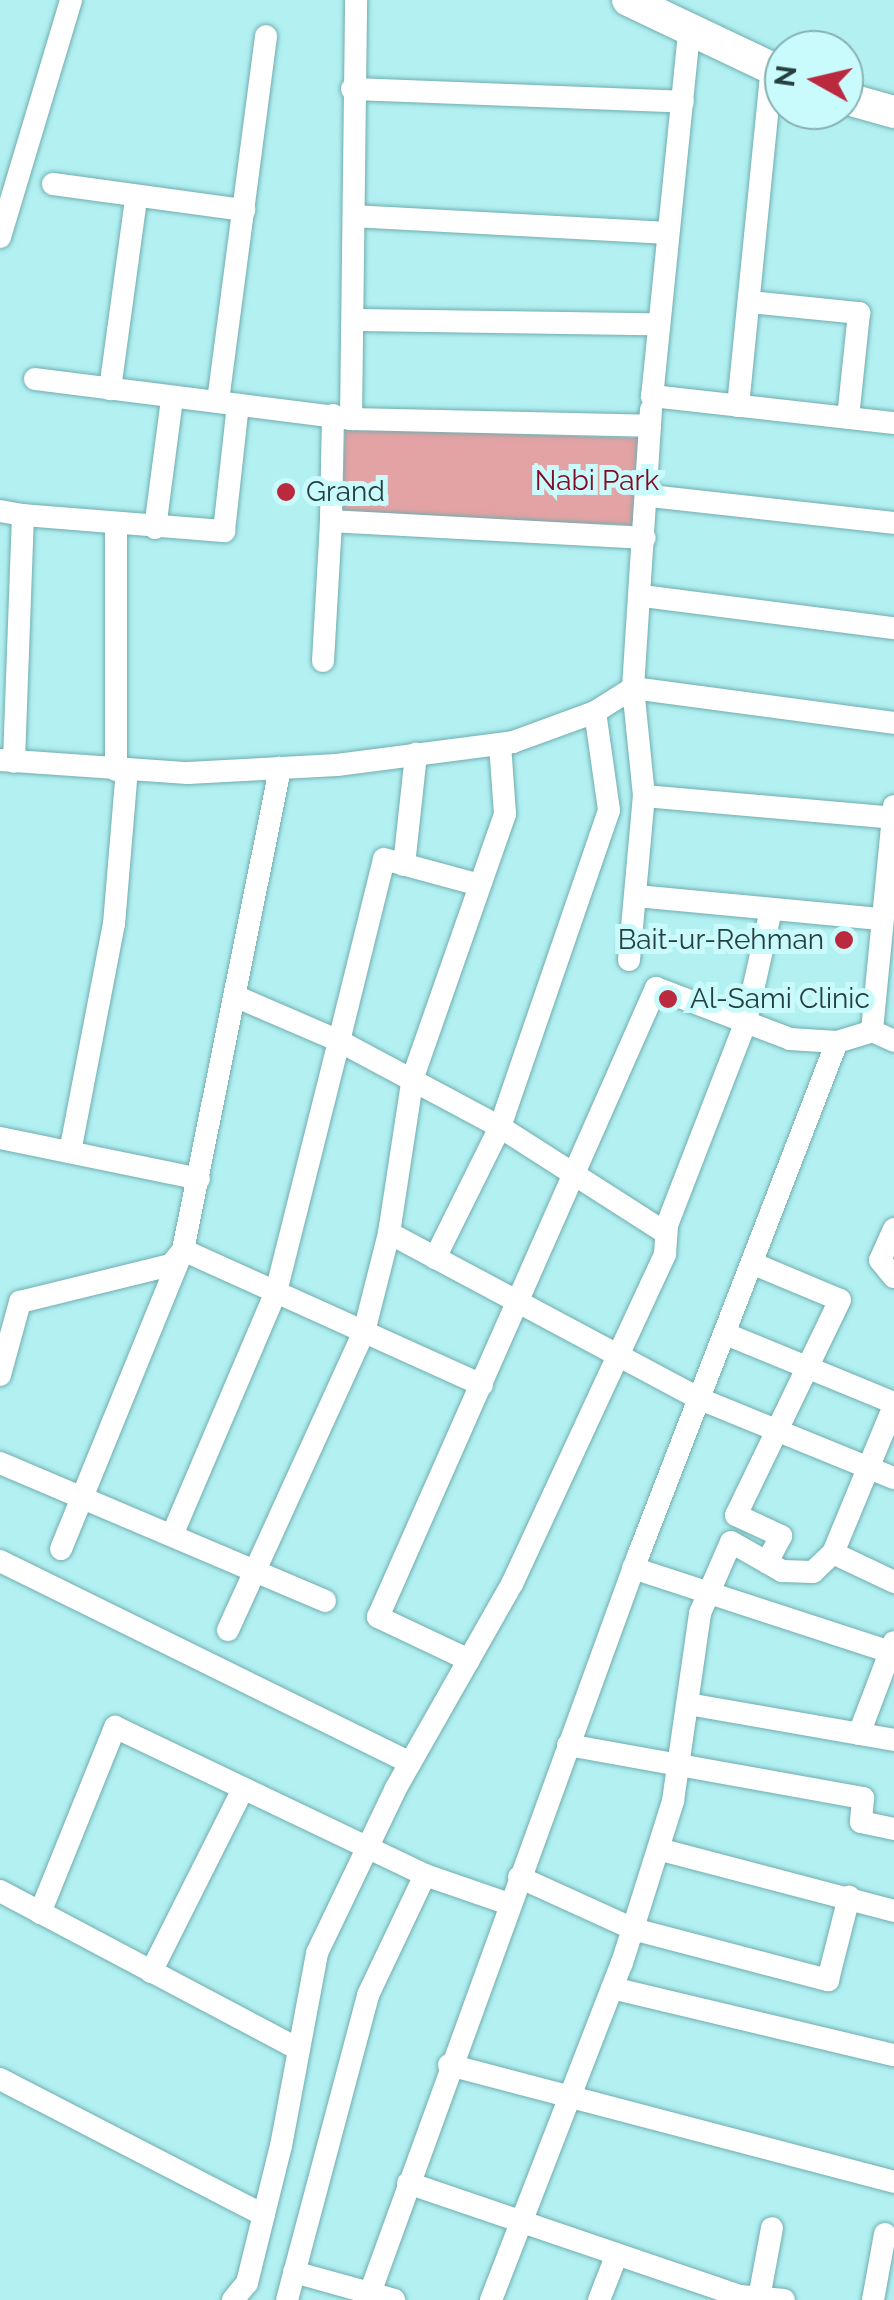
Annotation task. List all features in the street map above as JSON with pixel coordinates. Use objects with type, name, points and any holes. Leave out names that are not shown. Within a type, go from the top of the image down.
[{"type":"street","points":[[0,237],[70,0]]},
{"type":"street","points":[[323,661],[331,521],[353,320],[352,89],[356,0]]},
{"type":"street","points":[[628,0],[689,33],[764,65]]},
{"type":"street","points":[[629,960],[644,796],[633,688],[650,496],[657,324],[689,33]]},
{"type":"street","points":[[266,36],[244,210],[228,403],[224,531],[116,528],[12,513],[7,761],[122,770],[280,768],[416,754],[500,744],[595,712],[633,688],[894,723]]},
{"type":"street","points":[[352,89],[683,102]]},
{"type":"street","points":[[864,104],[894,112]]},
{"type":"street","points":[[738,406],[771,130]]},
{"type":"street","points":[[54,184],[244,210]]},
{"type":"street","points":[[110,390],[136,198]]},
{"type":"street","points":[[354,216],[668,233]]},
{"type":"street","points":[[750,302],[858,313],[848,417]]},
{"type":"street","points":[[353,320],[657,324]]},
{"type":"street","points":[[35,379],[342,417],[650,426]]},
{"type":"street","points":[[652,396],[894,423]]},
{"type":"street","points":[[156,528],[172,398]]},
{"type":"street","points":[[650,496],[894,523]]},
{"type":"street","points":[[331,521],[645,538]]},
{"type":"street","points":[[70,1152],[114,924],[122,770],[116,528]]},
{"type":"street","points":[[643,596],[894,628]]},
{"type":"street","points":[[435,1258],[500,1127],[609,810],[595,712]]},
{"type":"street","points":[[228,1630],[364,1332],[388,1233],[414,1077],[505,814],[500,744]]},
{"type":"street","points":[[404,865],[416,754]]},
{"type":"street","points":[[61,1549],[183,1250],[237,997],[280,768]]},
{"type":"street","points":[[644,796],[894,818]]},
{"type":"street","points":[[469,1660],[378,1617],[656,988],[790,1038],[837,1042],[883,1036],[882,918],[894,806]]},
{"type":"street","points":[[172,1532],[276,1292],[384,859],[480,885]]},
{"type":"street","points":[[637,896],[882,918]]},
{"type":"street","points":[[245,2294],[317,1953],[410,1762],[512,1584],[665,1254],[666,1234],[746,1021],[771,910]]},
{"type":"street","points":[[237,997],[414,1077],[500,1127],[666,1234]]},
{"type":"street","points":[[370,2293],[449,2066],[634,1568],[837,1042]]},
{"type":"street","points":[[0,1138],[199,1179]]},
{"type":"street","points":[[894,1229],[880,1260],[894,1277]]},
{"type":"street","points":[[388,1233],[700,1399],[894,1478]]},
{"type":"street","points":[[183,1250],[482,1385]]},
{"type":"street","points":[[0,1375],[10,1300],[171,1266],[183,1250]]},
{"type":"street","points":[[754,1264],[840,1300],[736,1515],[780,1536],[766,1562]]},
{"type":"street","points":[[491,2300],[612,1988],[658,1849],[678,1764],[708,1593],[731,1542],[766,1562],[814,1572],[832,1552],[894,1405],[726,1334]]},
{"type":"street","points":[[0,1464],[172,1532],[325,1601]]},
{"type":"street","points":[[832,1552],[894,1582]]},
{"type":"street","points":[[0,1561],[410,1762]]},
{"type":"street","points":[[634,1568],[892,1647],[860,1734]]},
{"type":"street","points":[[688,1704],[894,1740]]},
{"type":"street","points":[[40,1913],[114,1727],[424,1876],[509,1904]]},
{"type":"street","points":[[568,1745],[863,1798],[861,1822],[894,1829]]},
{"type":"street","points":[[151,1972],[242,1788]]},
{"type":"street","points":[[658,1849],[894,1910]]},
{"type":"street","points":[[287,2300],[368,1995],[424,1876]]},
{"type":"street","points":[[519,1877],[633,1929],[828,1980],[849,1897]]},
{"type":"street","points":[[0,1892],[299,2049]]},
{"type":"street","points":[[612,1988],[894,2055]]},
{"type":"street","points":[[449,2066],[894,2182]]},
{"type":"street","points":[[0,2079],[264,2215]]},
{"type":"street","points":[[408,2183],[617,2254],[759,2298],[784,2300]]},
{"type":"street","points":[[759,2298],[772,2228]]},
{"type":"street","points":[[873,2300],[885,2234]]},
{"type":"street","points":[[599,2300],[617,2254]]},
{"type":"street","points":[[294,2272],[394,2300]]},
{"type":"green space","name":"Nabi Park","points":[[345,428],[648,439],[645,526],[342,515]]},
{"type":"place","name":"Grand","points":[[286,492]]},
{"type":"place","name":"Bait-ur-Rehman","points":[[844,940]]},
{"type":"place","name":"Al-Sami Clinic","points":[[668,999]]}]
